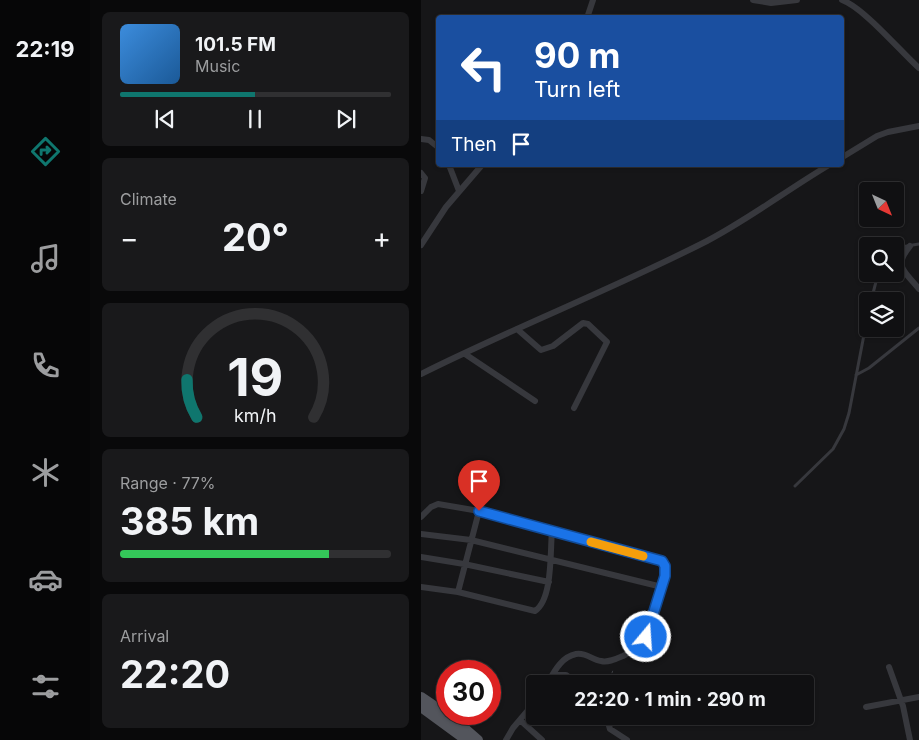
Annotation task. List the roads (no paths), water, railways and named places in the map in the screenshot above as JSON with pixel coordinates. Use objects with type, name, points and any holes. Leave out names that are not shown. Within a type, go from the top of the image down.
[{"type":"main road","points":[[421,697],[455,720],[478,740]]},
{"type":"main road","points":[[421,707],[466,740]]},
{"type":"street","points":[[588,15],[593,0]]},
{"type":"street","points":[[753,0],[771,3],[797,0]]},
{"type":"street","points":[[843,0],[849,2],[862,13],[919,68]]},
{"type":"street","points":[[844,156],[877,136],[919,126]]},
{"type":"street","points":[[421,139],[429,140],[436,146]]},
{"type":"street","points":[[450,167],[459,191]]},
{"type":"street","points":[[421,242],[446,206],[480,167]]},
{"type":"street","points":[[421,374],[706,241],[735,226],[826,167]]},
{"type":"street","points":[[421,173],[425,178],[421,191]]},
{"type":"street","points":[[910,246],[900,261],[902,268],[919,289]]},
{"type":"street","points":[[517,330],[541,350],[553,346],[583,323],[588,324],[607,342],[573,408]]},
{"type":"street","points":[[465,354],[535,402]]},
{"type":"street","points":[[421,517],[431,507],[438,504],[479,511],[662,561],[665,570],[662,587],[649,632],[644,642],[634,650],[616,659],[599,661],[585,654],[574,654],[563,662],[553,674]]},
{"type":"street","points":[[458,592],[479,511]]},
{"type":"street","points":[[421,587],[458,592],[535,612],[541,606],[549,582],[551,531]]},
{"type":"street","points":[[421,534],[471,540],[662,587]]},
{"type":"street","points":[[421,557],[549,582]]},
{"type":"street","points":[[889,667],[900,700],[908,740],[919,738]]},
{"type":"street","points":[[553,674],[566,675]]},
{"type":"street","points":[[866,707],[919,697]]},
{"type":"street","points":[[506,740],[526,713]]},
{"type":"street","points":[[520,720],[542,740]]},
{"type":"street","points":[[609,725],[610,729],[627,740]]},
{"type":"lane","points":[[904,247],[919,244]]},
{"type":"lane","points":[[855,376],[869,368],[919,328]]},
{"type":"lane","points":[[795,486],[837,443],[847,422],[863,337]]}]
